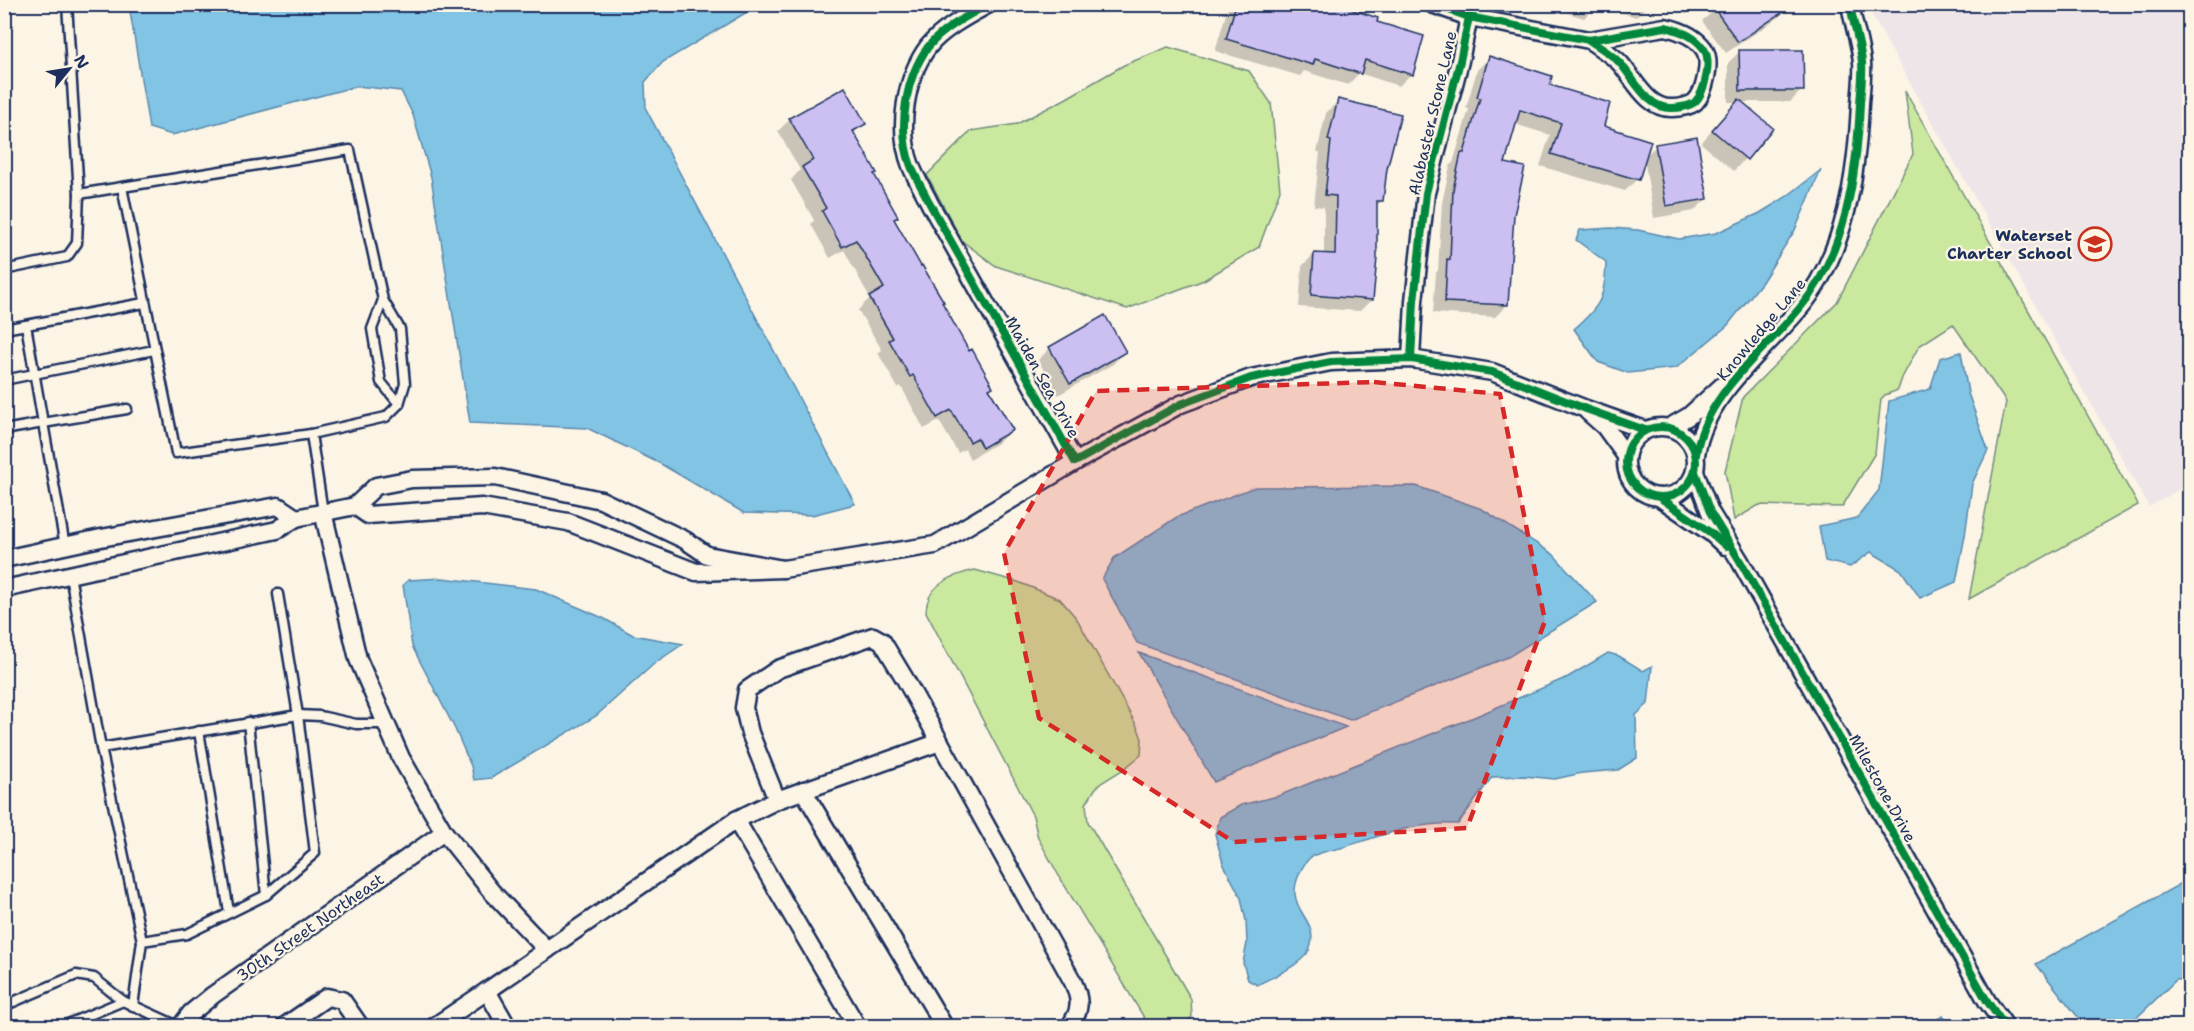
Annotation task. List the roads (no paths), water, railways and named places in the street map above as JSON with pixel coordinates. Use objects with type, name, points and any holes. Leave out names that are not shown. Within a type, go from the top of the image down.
[{"type":"street","name":"Maiden Sea Drive","points":[[988,4],[958,21],[929,45],[914,72],[907,97],[905,134],[910,164],[930,204],[1075,462],[1181,404],[1251,378],[1331,362],[1411,359],[1492,372],[1645,430]]},
{"type":"street","points":[[1432,4],[1468,17],[1589,40],[1665,27],[1687,34],[1704,49],[1707,57],[1706,76],[1699,95],[1687,106],[1674,108],[1657,105],[1648,98],[1617,61],[1589,40]]},
{"type":"street","name":"Knowledge Lane","points":[[1670,427],[1689,416],[1745,366],[1808,297],[1828,262],[1848,203],[1859,131],[1862,63],[1850,4]]},
{"type":"street","name":"Alabaster Stone Lane","points":[[1411,359],[1414,300],[1426,193],[1460,61],[1468,17]]},
{"type":"street","name":"Knowledge Lane","points":[[1695,464],[1704,427],[1745,366]]},
{"type":"street","name":"Milestone Drive","points":[[1586,409],[1605,427],[1626,456],[1626,468],[1630,479],[1638,488],[1659,497],[1711,533],[1740,561]]},
{"type":"street","points":[[1626,456],[1636,436],[1645,430],[1661,426],[1670,427]]},
{"type":"street","name":"Milestone Drive","points":[[1670,427],[1687,437],[1710,512],[1740,561],[1982,991],[2005,1026]]},
{"type":"street","points":[[355,506],[368,515],[482,507],[568,522],[696,572],[783,569],[935,545],[1075,462]]},
{"type":"street","points":[[1659,497],[1678,493],[1685,488],[1695,464]]},
{"type":"street","points":[[4,589],[277,530],[296,518],[355,506],[376,486],[412,479],[495,477],[601,500],[685,540],[707,555],[783,569]]},
{"type":"street","points":[[4,559],[278,506],[296,518]]},
{"type":"street","points":[[323,513],[358,658],[401,758],[444,832],[490,891],[547,950]]},
{"type":"street","points":[[777,800],[757,754],[744,708],[747,690],[778,669],[873,636],[882,640],[1076,988],[1081,1006],[1070,1026]]},
{"type":"street","points":[[435,1026],[736,820],[803,790],[940,742]]},
{"type":"street","points":[[803,790],[944,1026]]},
{"type":"street","points":[[736,820],[857,1026]]},
{"type":"street","name":"30th Street Northeast","points":[[180,1026],[191,1013],[213,995],[444,832]]},
{"type":"street","points":[[487,991],[507,1026]]},
{"type":"street","points":[[285,1026],[327,997],[342,1000],[360,1026]]},
{"type":"lane","points":[[4,270],[67,257],[77,243],[79,194],[67,4]]},
{"type":"lane","points":[[79,194],[122,187],[350,150],[383,300],[400,329],[405,384],[399,404],[386,417],[311,434],[176,453],[122,187]]},
{"type":"lane","points":[[383,300],[372,329],[381,382],[399,404]]},
{"type":"lane","points":[[4,328],[144,303]]},
{"type":"lane","points":[[26,325],[65,546]]},
{"type":"lane","points":[[4,380],[154,351]]},
{"type":"lane","points":[[4,429],[127,409]]},
{"type":"lane","points":[[311,434],[323,513]]},
{"type":"lane","points":[[70,575],[101,748],[142,940],[133,1006]]},
{"type":"lane","points":[[142,940],[187,934],[266,895],[315,853],[298,715],[278,594]]},
{"type":"lane","points":[[101,748],[298,715],[356,724],[386,724]]},
{"type":"lane","points":[[248,722],[266,895]]},
{"type":"lane","points":[[199,731],[229,912]]},
{"type":"lane","points":[[4,1006],[76,975],[94,978],[123,1001],[180,1026]]},
{"type":"lane","points":[[63,1026],[123,1001]]},
{"type":"water","points":[[129,5],[759,5],[663,62],[645,82],[646,109],[855,504],[812,515],[744,513],[661,464],[587,428],[470,423],[431,177],[413,115],[401,91],[357,86],[172,135],[149,128]]},
{"type":"water","points":[[1821,170],[1795,230],[1762,282],[1727,326],[1676,368],[1628,373],[1598,362],[1574,329],[1590,314],[1600,300],[1603,293],[1606,262],[1576,240],[1580,230],[1611,228],[1638,230],[1679,239],[1716,233],[1760,213],[1786,197]]},
{"type":"water","points":[[1961,352],[1968,393],[1988,450],[1972,484],[1956,582],[1920,598],[1901,570],[1871,552],[1850,567],[1825,561],[1819,526],[1857,518],[1879,490],[1889,401],[1930,389],[1940,358]]},
{"type":"water","points":[[1416,486],[1482,509],[1553,554],[1597,602],[1508,657],[1350,720],[1137,643],[1102,579],[1114,558],[1177,517],[1255,487]]},
{"type":"water","points":[[442,578],[536,589],[603,618],[633,635],[683,644],[655,663],[596,716],[491,778],[474,780],[471,766],[455,729],[412,646],[403,585],[408,580]]},
{"type":"water","points":[[1139,653],[1346,727],[1214,782]]},
{"type":"water","points":[[1608,653],[1619,656],[1643,671],[1652,666],[1648,704],[1636,715],[1637,758],[1618,770],[1582,773],[1555,779],[1524,776],[1492,777],[1458,824],[1413,827],[1314,855],[1302,869],[1295,890],[1296,901],[1311,930],[1311,945],[1308,952],[1288,969],[1257,985],[1248,980],[1243,963],[1247,943],[1246,921],[1241,898],[1223,863],[1215,834],[1220,817],[1241,805],[1278,796],[1474,717],[1568,677]]},
{"type":"water","points":[[2189,879],[2189,979],[2176,980],[2128,1026],[2085,1026],[2036,964]]},
{"type":"water","points":[[1943,1016],[1950,1026],[1924,1026]]},
{"type":"place","name":"Waterset Charter School","points":[[2095,244]]}]
